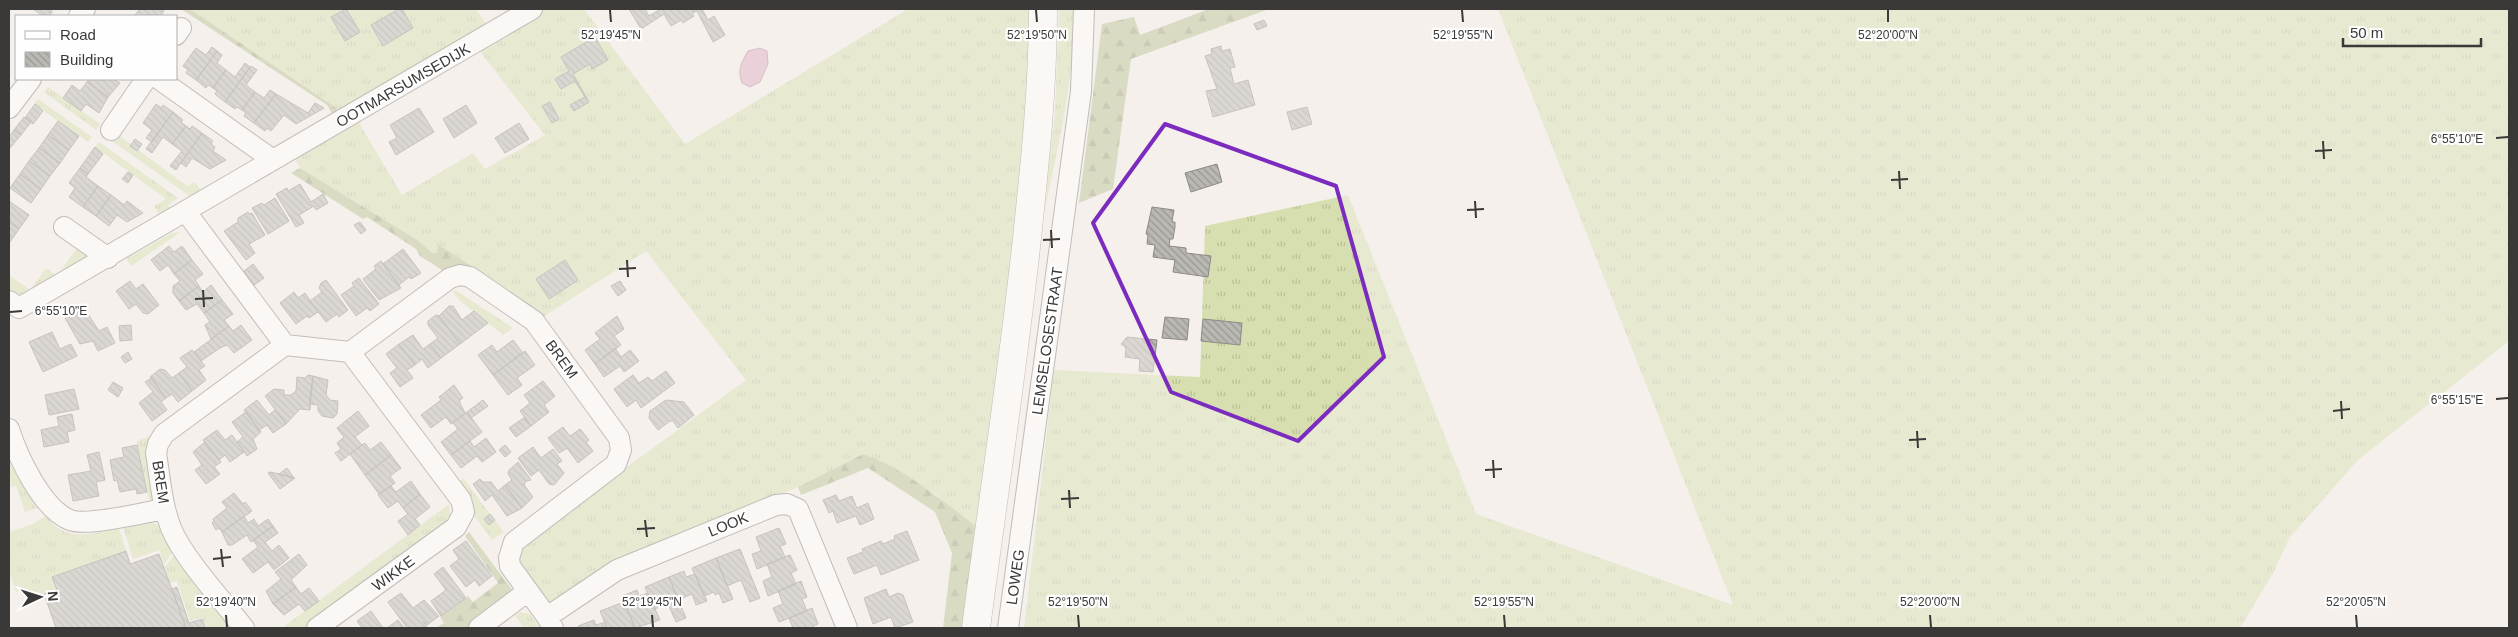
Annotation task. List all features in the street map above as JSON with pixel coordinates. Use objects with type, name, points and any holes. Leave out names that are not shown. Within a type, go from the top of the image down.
[{"type":"main road","points":[[976,628],[1007,409],[1036,156],[1040,111],[1043,9]]},
{"type":"street","name":"OOTMARSUMSEDIJK","points":[[12,310],[108,258],[532,9]]},
{"type":"street","name":"LEMSELOSESTRAAT","points":[[1022,525],[1081,91],[1084,9]]},
{"type":"street","points":[[9,108],[30,80]]},
{"type":"street","points":[[110,130],[145,80]]},
{"type":"street","points":[[161,80],[273,160]]},
{"type":"street","points":[[186,212],[285,345],[350,352]]},
{"type":"street","points":[[64,228],[108,258]]},
{"type":"street","name":"BREM","points":[[350,352],[450,278],[460,275],[470,277],[534,321],[620,438],[621,450],[616,464],[514,542],[509,558],[510,566],[528,591]]},
{"type":"street","name":"BREM","points":[[244,628],[180,546],[165,509],[156,453],[158,444],[164,434],[285,345]]},
{"type":"street","name":"WIKKE","points":[[317,628],[456,527],[464,512],[461,500],[350,352]]},
{"type":"street","points":[[9,430],[24,465],[44,498],[71,521],[86,522],[165,509]]},
{"type":"street","name":"LOOK","points":[[550,622],[617,570],[776,505],[787,504],[798,509],[847,628]]},
{"type":"street","name":"LOWEG","points":[[1008,628],[1022,525]]},
{"type":"street","points":[[479,628],[528,591],[550,622]]},
{"type":"highlighted area","points":[[1165,124],[1336,186],[1384,357],[1298,441],[1171,392],[1093,223]]},
{"type":"green space","points":[[181,9],[190,9],[335,107],[339,113],[334,117],[327,105]]},
{"type":"green space","points":[[190,9],[476,9],[489,28],[339,113],[335,107]]},
{"type":"green space","points":[[543,9],[584,9],[685,144],[908,9],[1033,9],[1032,88],[981,530],[948,507],[937,495],[863,454],[798,487],[721,519],[554,601],[547,601],[517,561],[523,543],[746,380],[646,251],[546,315],[439,246],[436,253],[432,253],[419,241],[300,168],[293,155],[356,118],[402,195],[473,153],[485,169],[545,135],[477,48]]},
{"type":"green space","points":[[1059,9],[1075,9],[1072,62],[1064,114],[1043,217],[1055,113]]},
{"type":"green space","points":[[1209,9],[1269,9],[1131,59],[1113,189],[1079,203],[1102,24],[1134,17],[1140,35]]},
{"type":"green space","points":[[1498,9],[2509,9],[2509,341],[2358,460],[2290,537],[2273,573],[2240,628],[1024,628],[1054,370],[1200,377],[1205,226],[1348,195],[1476,514],[1733,605]]},
{"type":"green space","points":[[48,87],[100,124],[96,130],[44,92]]},
{"type":"green space","points":[[38,99],[92,137],[88,142],[34,104]]},
{"type":"green space","points":[[117,134],[187,186],[195,182],[203,194],[191,197],[112,141]]},
{"type":"green space","points":[[99,142],[178,198],[168,205],[172,212],[162,218],[154,206],[166,199],[95,147]]},
{"type":"green space","points":[[300,168],[419,241],[432,253],[436,253],[439,245],[546,315],[541,319],[462,266],[452,267],[445,272],[420,256],[416,249],[367,217],[363,219],[291,173]]},
{"type":"green space","points":[[181,232],[131,266],[126,259],[172,233]]},
{"type":"green space","points":[[77,248],[87,250],[89,258],[27,295],[9,292],[9,275],[30,290],[46,268],[57,276]]},
{"type":"green space","points":[[455,290],[513,328],[503,335],[460,301],[453,292]]},
{"type":"green space","points":[[156,434],[158,497],[152,503],[148,497],[137,441]]},
{"type":"green space","points":[[863,454],[910,478],[981,530],[968,628],[943,628],[952,553],[935,512],[868,468],[801,495],[798,487]]},
{"type":"green space","points":[[9,462],[37,508],[25,512],[16,486],[11,487]]},
{"type":"green space","points":[[463,478],[490,514],[484,519],[489,525],[495,520],[504,532],[492,540],[470,510],[457,485]]},
{"type":"green space","points":[[449,504],[450,516],[446,521],[449,525],[309,628],[282,628]]},
{"type":"green space","points":[[46,516],[53,525],[70,533],[89,534],[119,528],[126,551],[52,577],[57,590],[29,599],[25,589],[16,592],[9,571],[9,532],[33,524]]},
{"type":"green space","points":[[153,522],[160,527],[173,552],[164,564],[159,550],[133,559],[123,527]]},
{"type":"green space","points":[[469,532],[513,591],[509,597],[469,628],[436,628],[444,623],[440,617],[468,596],[473,602],[498,583],[465,536]]},
{"type":"green space","points":[[175,554],[230,628],[206,628],[202,617],[190,621],[177,581],[170,583],[165,567]]},
{"type":"green space","points":[[520,612],[530,614],[540,628],[524,628],[515,616]]},
{"type":"shaded area","points":[[760,48],[767,51],[768,64],[760,82],[750,87],[742,83],[740,67],[748,51]]},
{"type":"building","points":[[33,9],[51,9],[52,12],[50,15],[42,15]]},
{"type":"building","points":[[140,9],[161,9],[164,11],[161,15],[135,15]]},
{"type":"building","points":[[346,9],[360,32],[345,41],[331,17]]},
{"type":"building","points":[[402,9],[413,28],[383,46],[371,25]]},
{"type":"building","points":[[629,9],[645,9],[649,16],[661,9],[702,9],[708,20],[714,16],[725,35],[713,42],[697,11],[692,13],[694,16],[683,23],[681,20],[671,26],[664,14],[641,29]]},
{"type":"building","points":[[1264,20],[1267,26],[1257,30],[1254,24]]},
{"type":"building","points":[[595,37],[608,60],[592,69],[590,64],[573,74],[589,102],[574,111],[570,105],[585,97],[575,81],[561,89],[555,79],[569,71],[561,57]]},
{"type":"building","points":[[1221,46],[1222,51],[1230,49],[1235,67],[1230,68],[1234,84],[1248,80],[1255,105],[1213,117],[1206,91],[1217,89],[1205,56],[1212,54],[1211,49]]},
{"type":"building","points":[[212,47],[217,51],[196,80],[186,73],[188,70],[183,66],[196,48],[206,55]]},
{"type":"building","points":[[217,51],[222,55],[217,63],[226,70],[213,88],[208,85],[206,88],[196,80]]},
{"type":"building","points":[[245,63],[250,67],[225,102],[215,94],[217,91],[213,88],[226,70],[235,77]]},
{"type":"building","points":[[251,66],[257,70],[246,85],[255,92],[242,110],[237,107],[235,109],[225,102]]},
{"type":"building","points":[[88,80],[115,80],[120,83],[108,97],[87,82]]},
{"type":"building","points":[[87,82],[108,97],[99,113],[86,104],[81,111],[63,98],[72,85],[80,91]]},
{"type":"building","points":[[270,90],[276,94],[254,123],[244,116],[246,113],[242,110],[255,92],[264,98]]},
{"type":"building","points":[[276,94],[308,113],[315,103],[324,108],[296,124],[284,115],[271,131],[267,128],[265,131],[254,123]]},
{"type":"building","points":[[550,102],[559,119],[552,123],[542,106]]},
{"type":"building","points":[[35,104],[43,111],[33,124],[25,118]]},
{"type":"building","points":[[156,104],[161,108],[163,105],[173,112],[152,142],[146,138],[152,130],[143,123]]},
{"type":"building","points":[[466,105],[477,123],[454,138],[443,119]]},
{"type":"building","points":[[1307,107],[1312,124],[1292,130],[1287,112]]},
{"type":"building","points":[[419,108],[434,132],[396,155],[389,142],[397,138],[390,125]]},
{"type":"building","points":[[173,112],[183,120],[181,122],[186,126],[172,144],[163,137],[152,153],[146,149]]},
{"type":"building","points":[[24,117],[31,122],[21,135],[14,130]]},
{"type":"building","points":[[58,121],[79,136],[69,150],[48,135]]},
{"type":"building","points":[[519,123],[529,139],[505,153],[495,138]]},
{"type":"building","points":[[186,126],[190,129],[192,126],[202,133],[176,170],[170,166],[182,151],[172,144]]},
{"type":"building","points":[[14,130],[21,135],[10,148],[9,137]]},
{"type":"building","points":[[202,133],[213,141],[211,144],[215,147],[213,151],[226,160],[210,169],[192,158],[186,167],[181,163]]},
{"type":"building","points":[[48,135],[69,150],[60,163],[39,148]]},
{"type":"building","points":[[135,139],[142,144],[137,151],[130,146]]},
{"type":"building","points":[[95,147],[103,154],[88,174],[80,168]]},
{"type":"building","points":[[39,148],[60,163],[50,176],[29,161]]},
{"type":"building","points":[[29,161],[50,176],[41,189],[20,174]]},
{"type":"building","points":[[1217,164],[1222,182],[1191,192],[1185,173]]},
{"type":"building","points":[[80,168],[88,174],[86,177],[98,186],[83,207],[69,197],[75,188],[69,183]]},
{"type":"building","points":[[128,172],[133,175],[128,183],[122,179]]},
{"type":"building","points":[[20,174],[41,189],[31,203],[10,188]]},
{"type":"building","points":[[300,184],[311,202],[323,194],[328,203],[316,210],[314,206],[299,215],[304,223],[296,227],[276,194],[287,188],[288,191]]},
{"type":"building","points":[[98,186],[111,195],[96,216],[83,207]]},
{"type":"building","points":[[111,195],[124,205],[127,201],[143,213],[127,222],[117,215],[109,226],[96,216]]},
{"type":"building","points":[[275,198],[289,221],[268,234],[252,208],[262,203],[264,205]]},
{"type":"building","points":[[9,201],[29,215],[19,229],[9,222]]},
{"type":"building","points":[[1152,207],[1174,210],[1172,222],[1175,222],[1175,227],[1173,239],[1170,239],[1169,246],[1186,248],[1186,253],[1211,256],[1208,277],[1173,272],[1175,260],[1153,257],[1155,245],[1147,244],[1148,235],[1146,234]]},
{"type":"building","points":[[248,212],[249,214],[252,213],[265,235],[249,244],[255,253],[246,260],[224,231],[238,222],[238,218]]},
{"type":"building","points":[[9,222],[19,229],[10,242],[9,242]]},
{"type":"building","points":[[360,222],[366,230],[361,234],[354,225]]},
{"type":"building","points":[[169,246],[174,252],[182,246],[192,260],[174,274],[168,265],[160,271],[151,260]]},
{"type":"building","points":[[403,249],[421,273],[411,279],[409,277],[399,285],[383,264]]},
{"type":"building","points":[[192,260],[203,274],[195,280],[199,286],[179,301],[173,293],[173,286],[180,281],[174,274]]},
{"type":"building","points":[[565,260],[578,280],[549,299],[536,279]]},
{"type":"building","points":[[381,261],[401,288],[379,300],[363,279],[376,269],[374,266]]},
{"type":"building","points":[[253,264],[264,278],[254,285],[244,271]]},
{"type":"building","points":[[359,278],[379,304],[370,311],[367,308],[356,316],[341,295],[354,286],[352,283]]},
{"type":"building","points":[[326,280],[348,310],[339,317],[337,314],[326,322],[310,301],[322,292],[319,288],[321,283]]},
{"type":"building","points":[[130,281],[136,289],[143,284],[159,305],[148,314],[143,313],[136,304],[129,309],[116,291]]},
{"type":"building","points":[[620,281],[626,290],[618,296],[611,286]]},
{"type":"building","points":[[211,285],[222,300],[204,313],[197,304],[186,310],[179,301],[199,286],[203,292]]},
{"type":"building","points":[[294,292],[298,298],[305,293],[318,312],[309,318],[307,316],[296,324],[280,303]]},
{"type":"building","points":[[222,300],[233,314],[224,320],[229,326],[211,339],[205,325],[210,322],[204,313]]},
{"type":"building","points":[[449,306],[453,306],[462,320],[474,311],[488,323],[460,344],[439,316]]},
{"type":"building","points":[[86,311],[99,331],[107,327],[115,343],[98,351],[93,341],[80,344],[65,318],[78,312],[79,314]]},
{"type":"building","points":[[436,315],[439,316],[460,344],[441,358],[430,344],[438,338],[428,325],[428,321]]},
{"type":"building","points":[[617,316],[624,329],[614,336],[621,345],[595,364],[585,350],[600,339],[595,333]]},
{"type":"building","points":[[1165,317],[1189,319],[1187,340],[1162,338]]},
{"type":"building","points":[[1203,319],[1242,323],[1240,345],[1201,341]]},
{"type":"building","points":[[131,325],[132,340],[120,341],[119,326]]},
{"type":"building","points":[[241,325],[252,340],[234,353],[227,345],[201,361],[194,352],[229,326],[233,331]]},
{"type":"building","points":[[52,332],[60,349],[71,344],[77,356],[43,372],[29,342]]},
{"type":"building","points":[[413,335],[423,349],[430,344],[441,358],[428,368],[422,359],[415,365],[399,344]]},
{"type":"building","points":[[1127,337],[1157,340],[1153,372],[1139,371],[1140,359],[1125,357],[1126,348],[1121,344]]},
{"type":"building","points":[[513,340],[523,353],[493,375],[478,355],[492,345],[497,352]]},
{"type":"building","points":[[399,344],[415,365],[407,370],[413,378],[400,387],[390,373],[397,368],[386,354]]},
{"type":"building","points":[[615,348],[621,357],[630,350],[639,361],[624,372],[620,366],[604,377],[595,364]]},
{"type":"building","points":[[192,350],[205,366],[199,370],[206,380],[192,391],[179,373],[187,367],[180,358]]},
{"type":"building","points":[[525,351],[535,365],[517,378],[522,385],[508,395],[493,375]]},
{"type":"building","points":[[128,352],[132,359],[125,363],[121,357]]},
{"type":"building","points":[[160,369],[165,370],[172,378],[179,373],[192,391],[178,402],[172,394],[166,398],[150,377]]},
{"type":"building","points":[[666,371],[675,383],[641,408],[636,400],[627,407],[614,389],[633,375],[639,383],[648,377],[652,381]]},
{"type":"building","points":[[308,375],[313,376],[310,410],[300,409],[286,424],[265,396],[274,389],[284,390],[284,395],[291,395],[296,391],[297,377],[305,378]]},
{"type":"building","points":[[313,376],[328,380],[326,395],[330,400],[338,401],[337,414],[333,418],[322,416],[318,411],[318,405],[309,404]]},
{"type":"building","points":[[152,378],[166,398],[161,402],[167,410],[152,421],[139,403],[153,392],[145,382]]},
{"type":"building","points":[[543,381],[555,396],[544,405],[549,412],[531,426],[520,411],[530,403],[524,395]]},
{"type":"building","points":[[113,382],[123,388],[118,397],[108,390]]},
{"type":"building","points":[[454,385],[463,398],[459,401],[465,413],[451,424],[446,417],[431,428],[421,415],[441,400],[439,397]]},
{"type":"building","points":[[74,389],[79,409],[49,415],[45,395]]},
{"type":"building","points":[[257,400],[269,415],[275,410],[286,424],[273,433],[267,425],[259,430],[244,410]]},
{"type":"building","points":[[483,400],[488,406],[471,418],[467,412]]},
{"type":"building","points":[[666,400],[684,402],[694,415],[678,428],[673,421],[670,421],[658,430],[649,418],[650,411]]},
{"type":"building","points":[[358,411],[369,426],[355,437],[362,445],[341,461],[335,453],[341,449],[337,443],[344,437],[337,428]]},
{"type":"building","points":[[246,412],[261,432],[253,439],[257,449],[247,456],[237,442],[243,437],[232,422]]},
{"type":"building","points":[[467,412],[482,432],[451,455],[441,442],[458,429],[453,423]]},
{"type":"building","points":[[72,414],[75,430],[67,432],[69,442],[44,447],[41,430],[59,426],[57,417]]},
{"type":"building","points":[[525,417],[531,426],[516,437],[509,428]]},
{"type":"building","points":[[563,427],[570,436],[580,429],[589,440],[586,442],[593,451],[578,463],[567,448],[559,453],[548,438]]},
{"type":"building","points":[[217,430],[225,440],[232,435],[244,452],[230,462],[225,455],[219,460],[203,440]]},
{"type":"building","points":[[486,438],[496,452],[482,462],[477,456],[461,468],[451,455],[470,441],[474,447]]},
{"type":"building","points":[[205,442],[221,462],[214,467],[220,474],[206,484],[195,470],[202,465],[193,452]]},
{"type":"building","points":[[381,442],[391,455],[365,475],[350,454],[365,443],[370,450]]},
{"type":"building","points":[[137,445],[147,492],[137,494],[136,489],[120,492],[117,480],[114,481],[110,460],[124,457],[122,448]]},
{"type":"building","points":[[505,445],[511,452],[505,457],[499,450]]},
{"type":"building","points":[[533,447],[541,458],[553,449],[562,461],[557,464],[564,473],[554,485],[549,484],[539,470],[531,476],[518,458]]},
{"type":"building","points":[[99,452],[105,480],[96,482],[99,496],[73,501],[68,475],[91,471],[87,455]]},
{"type":"building","points":[[391,455],[401,468],[390,476],[395,483],[379,494],[365,475]]},
{"type":"building","points":[[518,462],[531,480],[526,481],[524,485],[533,497],[522,508],[505,485],[512,480],[508,474],[509,470]]},
{"type":"building","points":[[287,468],[294,478],[279,474]]},
{"type":"building","points":[[268,473],[295,478],[280,489]]},
{"type":"building","points":[[480,479],[483,482],[491,482],[498,491],[505,485],[522,508],[507,516],[492,495],[485,501],[473,484]]},
{"type":"building","points":[[411,481],[420,494],[403,508],[398,501],[388,508],[378,495],[391,486],[396,492]]},
{"type":"building","points":[[234,493],[252,511],[222,532],[219,528],[216,530],[212,523],[213,519],[227,508],[222,502]]},
{"type":"building","points":[[420,494],[430,507],[415,519],[420,525],[408,535],[398,521],[408,514],[403,508]]},
{"type":"building","points":[[836,495],[839,501],[852,496],[857,508],[868,503],[874,519],[860,525],[856,516],[837,523],[833,511],[829,513],[823,500]]},
{"type":"building","points":[[490,514],[495,520],[489,525],[484,519]]},
{"type":"building","points":[[244,516],[248,523],[254,519],[258,526],[268,519],[273,526],[251,542],[247,535],[232,545],[228,545],[222,532]]},
{"type":"building","points":[[273,526],[278,533],[265,542],[272,551],[279,545],[289,558],[274,570],[268,562],[253,573],[242,559],[258,547],[253,540]]},
{"type":"building","points":[[779,528],[786,544],[780,546],[785,557],[757,569],[752,554],[761,551],[756,537]]},
{"type":"building","points":[[907,531],[919,560],[881,575],[877,565],[854,574],[847,558],[863,552],[862,549],[881,541],[883,544],[895,539],[894,536]]},
{"type":"building","points":[[466,541],[492,576],[479,586],[475,580],[466,587],[450,566],[459,559],[453,550]]},
{"type":"building","points":[[740,549],[760,598],[750,602],[741,580],[727,586],[716,558]]},
{"type":"building","points":[[126,551],[130,564],[159,554],[186,628],[56,628],[44,594],[57,590],[52,577]]},
{"type":"building","points":[[299,554],[307,565],[291,580],[296,587],[273,604],[266,591],[281,579],[275,572]]},
{"type":"building","points":[[790,555],[797,570],[791,573],[796,584],[768,596],[763,581],[772,577],[767,564]]},
{"type":"building","points":[[716,558],[733,599],[723,603],[719,593],[715,595],[714,592],[704,596],[692,568]]},
{"type":"building","points":[[443,567],[466,598],[441,616],[431,601],[446,590],[434,574]]},
{"type":"building","points":[[684,571],[686,577],[695,574],[707,601],[696,605],[692,594],[678,600],[669,577]]},
{"type":"building","points":[[669,577],[686,618],[676,622],[668,604],[654,609],[645,587]]},
{"type":"building","points":[[801,581],[807,597],[802,599],[807,611],[779,622],[773,608],[783,604],[778,591]]},
{"type":"building","points":[[177,587],[189,623],[202,619],[205,628],[186,628],[172,589]]},
{"type":"building","points":[[296,587],[301,594],[309,588],[319,601],[305,611],[299,604],[284,615],[273,604]]},
{"type":"building","points":[[886,589],[889,597],[898,593],[903,595],[913,622],[895,628],[891,617],[873,624],[864,598]]},
{"type":"building","points":[[637,590],[639,596],[648,593],[660,620],[635,628],[622,596]]},
{"type":"building","points":[[401,593],[413,608],[424,600],[439,616],[427,625],[423,621],[427,628],[407,628],[388,602]]},
{"type":"building","points":[[624,602],[635,628],[607,628],[600,611]]},
{"type":"building","points":[[812,608],[818,624],[813,626],[814,628],[793,628],[789,618]]},
{"type":"building","points":[[371,611],[383,628],[362,628],[357,621]]},
{"type":"building","points":[[398,620],[404,628],[387,628]]},
{"type":"building","points":[[594,620],[596,625],[605,622],[607,628],[579,628],[578,626]]}]
